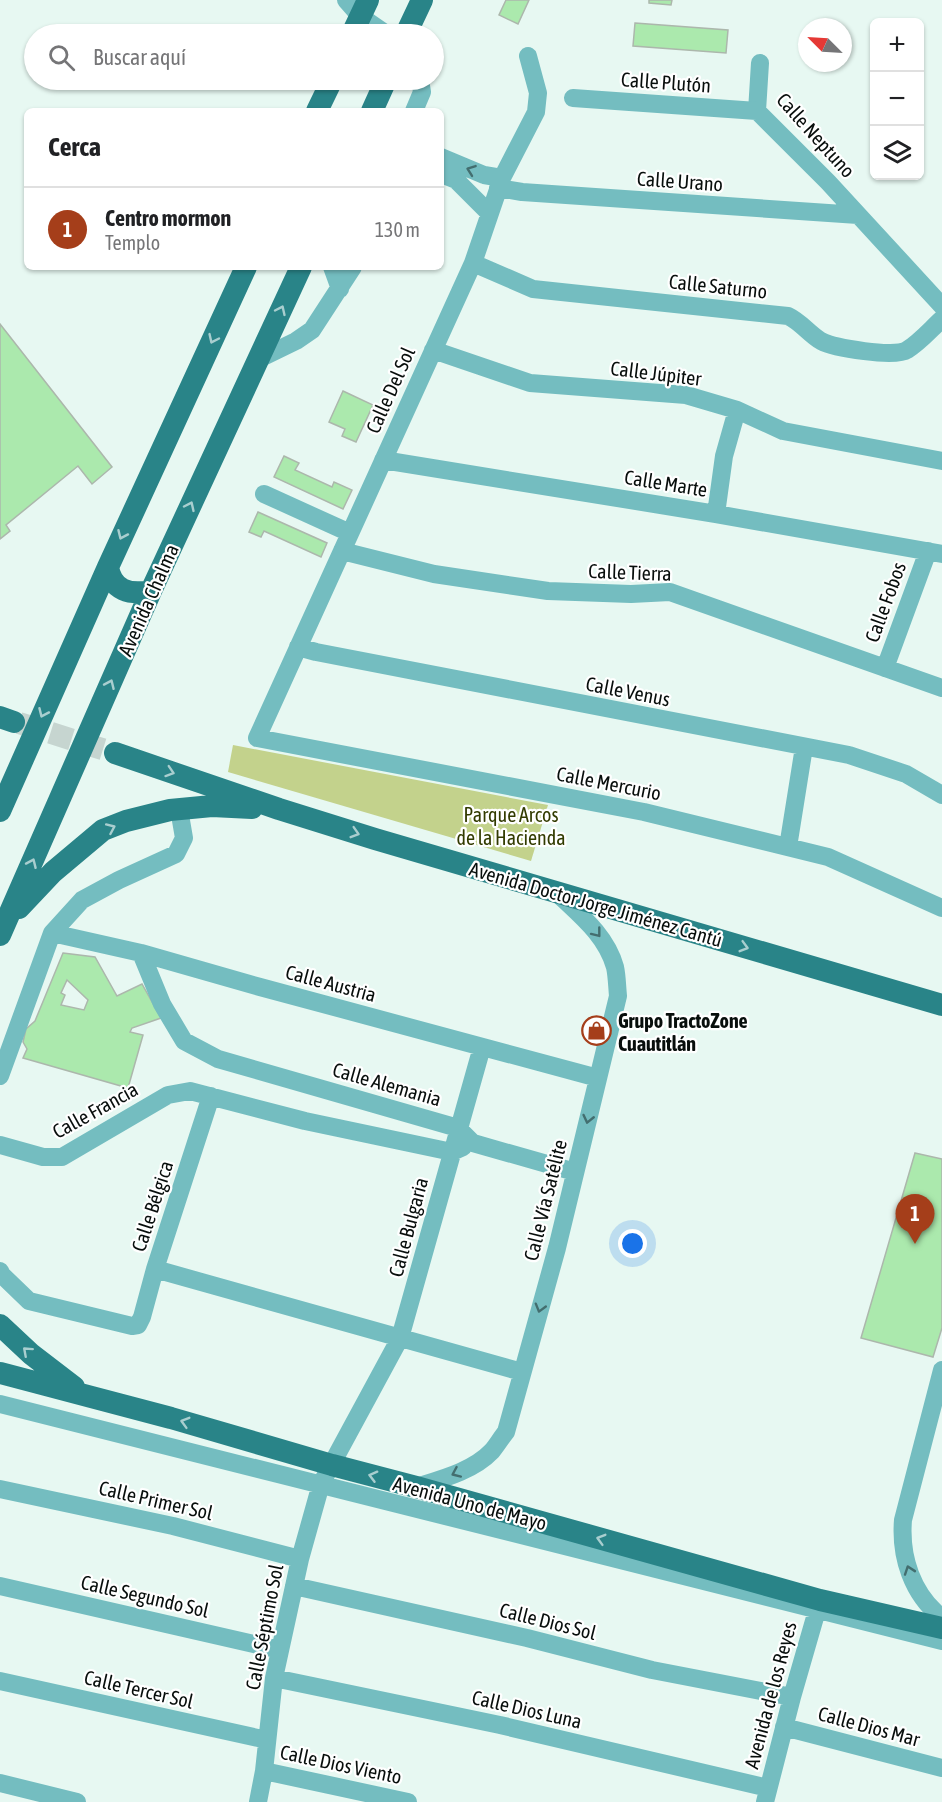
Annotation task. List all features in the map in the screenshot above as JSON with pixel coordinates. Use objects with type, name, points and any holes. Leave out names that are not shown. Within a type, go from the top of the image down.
[{"type":"main road","points":[[411,24],[422,0]]},
{"type":"main road","points":[[319,108],[327,90]]},
{"type":"main road","points":[[373,108],[381,90]]},
{"type":"main road","points":[[0,811],[108,567],[245,270]]},
{"type":"main road","name":"Avenida Chalma","points":[[3,929],[151,591],[300,270]]},
{"type":"main road","points":[[108,567],[111,579],[120,587],[138,593],[151,591]]},
{"type":"main road","name":"Avenida Doctor Jorge Jiménez Cantú","points":[[115,753],[279,809],[942,1005]]},
{"type":"main road","points":[[3,929],[53,872],[104,830],[149,815],[179,809],[212,806],[279,809]]},
{"type":"main road","points":[[0,1325],[50,1370],[91,1397]]},
{"type":"main road","name":"Avenida Uno de Mayo","points":[[0,1373],[91,1397],[327,1474],[416,1487],[818,1605],[942,1628]]},
{"type":"street","points":[[356,13],[372,24]]},
{"type":"street","name":"Calle Del Sol","points":[[257,738],[472,263],[500,183],[536,112],[538,93],[528,56]]},
{"type":"street","name":"Calle Neptuno","points":[[760,63],[757,111],[828,182],[942,306]]},
{"type":"street","points":[[415,108],[422,90]]},
{"type":"street","name":"Calle Plutón","points":[[573,98],[757,111]]},
{"type":"street","name":"Calle Urano","points":[[444,158],[522,192],[858,215]]},
{"type":"street","points":[[444,175],[456,180],[489,213]]},
{"type":"street","name":"Calle Saturno","points":[[472,263],[533,289],[788,315],[798,320],[818,339],[832,346],[896,354],[907,350],[942,319]]},
{"type":"street","points":[[333,270],[340,289]]},
{"type":"street","points":[[259,359],[296,341],[312,330],[351,270]]},
{"type":"street","name":"Calle Júpiter","points":[[433,350],[530,383],[686,395],[737,410],[783,431],[942,461]]},
{"type":"street","points":[[716,514],[724,456],[737,410]]},
{"type":"street","name":"Calle Marte","points":[[383,460],[716,514],[935,553]]},
{"type":"street","points":[[264,494],[350,533]]},
{"type":"street","name":"Calle Tierra","points":[[342,551],[434,574],[548,591],[631,594],[670,592],[942,688]]},
{"type":"street","name":"Calle Fobos","points":[[885,668],[935,553]]},
{"type":"street","name":"Calle Venus","points":[[298,647],[849,756],[906,774],[942,795]]},
{"type":"street","name":"Calle Mercurio","points":[[257,738],[644,812],[828,856],[942,909]]},
{"type":"street","points":[[788,847],[804,747]]},
{"type":"street","points":[[0,1076],[52,933],[82,900],[176,854],[184,838],[179,809]]},
{"type":"street","name":"Calle Vía Satélite","points":[[416,1487],[463,1470],[491,1452],[506,1432],[557,1248],[618,996],[616,969],[607,947],[596,930],[555,892]]},
{"type":"street","name":"Calle Austria","points":[[52,933],[141,953],[598,1078]]},
{"type":"street","name":"Calle Alemania","points":[[141,953],[162,1004],[184,1041],[218,1059],[458,1128],[473,1143],[575,1172]]},
{"type":"street","name":"Calle Bulgaria","points":[[327,1474],[400,1338],[482,1047]]},
{"type":"street","name":"Calle Francia","points":[[0,1145],[43,1157],[62,1157],[168,1095],[190,1091],[305,1121],[452,1152]]},
{"type":"street","name":"Calle Bélgica","points":[[0,1271],[29,1301],[132,1326],[138,1325],[211,1096]]},
{"type":"street","points":[[452,1152],[473,1143]]},
{"type":"street","points":[[155,1269],[522,1372]]},
{"type":"street","points":[[942,1370],[903,1520],[902,1532],[904,1557],[913,1581],[928,1604],[942,1618]]},
{"type":"street","points":[[0,1404],[327,1474],[818,1605],[942,1641]]},
{"type":"street","name":"Calle Séptimo Sol","points":[[258,1802],[264,1771],[274,1678],[300,1559],[327,1474]]},
{"type":"street","name":"Calle Primer Sol","points":[[0,1489],[172,1526],[300,1559]]},
{"type":"street","name":"Calle Segundo Sol","points":[[0,1586],[280,1650]]},
{"type":"street","name":"Calle Dios Sol","points":[[294,1586],[527,1638],[652,1670],[792,1697]]},
{"type":"street","name":"Avenida de los Reyes","points":[[767,1795],[818,1605]]},
{"type":"street","name":"Calle Dios Luna","points":[[274,1678],[489,1723],[767,1795]]},
{"type":"street","name":"Calle Tercer Sol","points":[[0,1681],[267,1740]]},
{"type":"street","name":"Calle Dios Mar","points":[[784,1727],[942,1768]]},
{"type":"street","name":"Calle Dios Viento","points":[[264,1771],[408,1802]]},
{"type":"street","points":[[0,1783],[77,1802]]},
{"type":"green space","name":"Parque Arcos de la Hacienda","points":[[233,745],[548,805],[531,861],[228,772]]},
{"type":"building","points":[[506,0],[529,0],[518,24],[499,15]]},
{"type":"building","points":[[649,0],[672,0],[671,5],[649,3]]},
{"type":"building","points":[[635,23],[728,30],[726,53],[633,46]]},
{"type":"building","points":[[0,324],[112,467],[92,484],[78,466],[6,525],[10,531],[0,539]]},
{"type":"building","points":[[343,391],[373,405],[356,442],[342,436],[345,429],[329,422]]},
{"type":"building","points":[[284,456],[299,463],[295,470],[332,487],[334,482],[352,490],[343,509],[274,477]]},
{"type":"building","points":[[258,512],[327,543],[321,557],[264,531],[261,537],[249,532]]},
{"type":"building","points":[[63,953],[95,957],[117,996],[142,984],[161,1018],[132,1028],[130,1032],[143,1035],[128,1088],[23,1058],[27,1049],[23,1042],[26,1029],[35,1021]],"holes":[[[67,980],[88,1000],[84,1010],[61,1005],[65,995],[61,993]]]},
{"type":"building","points":[[915,1153],[942,1159],[942,1328],[933,1357],[861,1338]]},
{"type":"tunnel","points":[[19,723],[115,753]]},
{"type":"place","name":"Grupo TractoZone Cuautitlán","points":[[597,1031]]},
{"type":"place","name":"Centro mormon","points":[[915,1244]]}]
